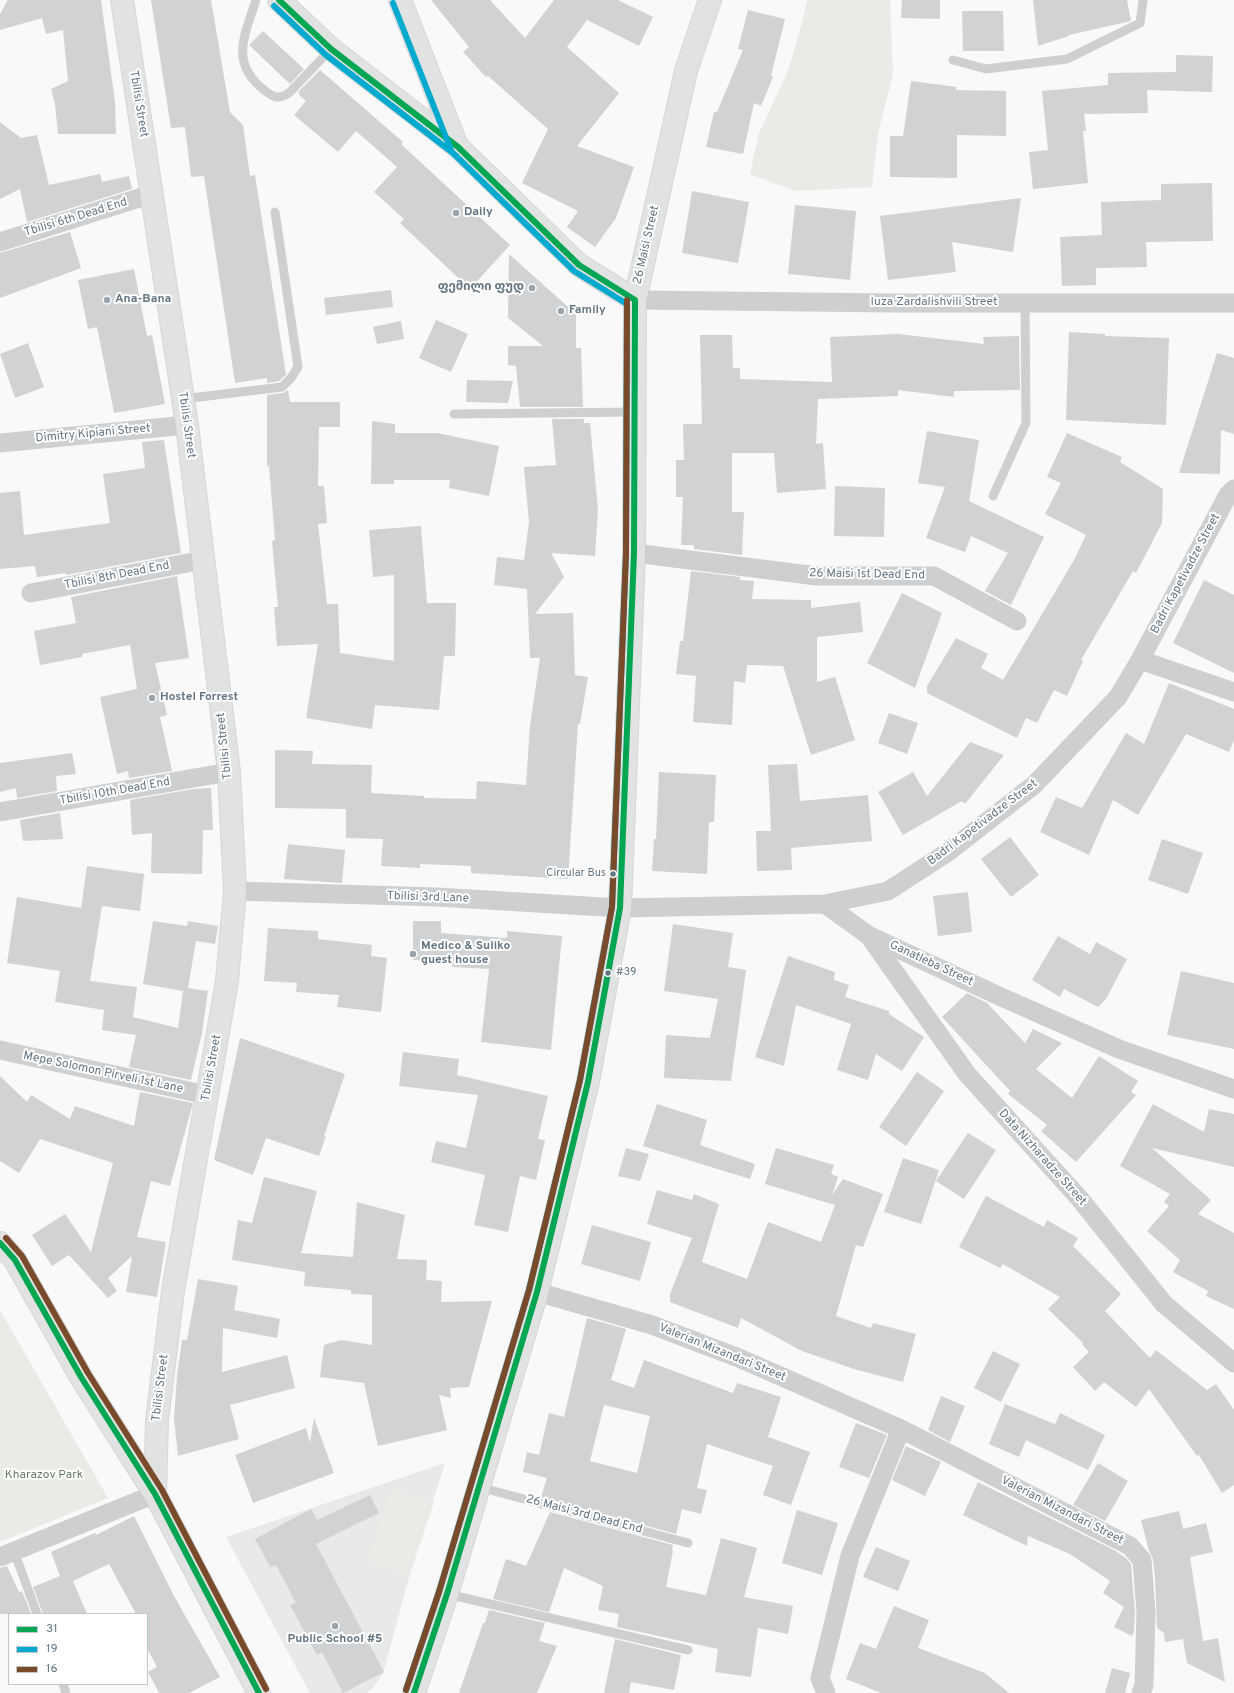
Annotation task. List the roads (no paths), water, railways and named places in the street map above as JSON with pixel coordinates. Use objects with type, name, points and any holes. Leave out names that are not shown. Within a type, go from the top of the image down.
[{"type":"main road","name":"Tbilisi Street","points":[[122,0],[187,425],[229,772],[235,891],[227,981],[173,1291],[157,1420],[155,1494]]},
{"type":"main road","points":[[279,0],[331,49],[458,147],[579,265],[635,300]]},
{"type":"main road","points":[[400,0],[458,147]]},
{"type":"main road","name":"26 Maisi Street","points":[[414,1693],[447,1594],[537,1292],[588,1082],[620,908],[634,553],[635,300],[686,71],[710,0]]},
{"type":"main road","points":[[0,1243],[15,1260],[81,1377],[155,1494],[259,1693]]},
{"type":"street","name":"Tbilisi 6th Dead End","points":[[0,242],[152,194]]},
{"type":"street","name":"Iuza Zardalishvili Street","points":[[635,300],[893,303],[1234,303]]},
{"type":"street","name":"Dimitry Kipiani Street","points":[[0,443],[187,425]]},
{"type":"street","name":"Badri Kapetivadze Street","points":[[825,904],[888,891],[948,852],[1034,786],[1118,697],[1140,660],[1228,495],[1234,489]]},
{"type":"street","name":"26 Maisi 1st Dead End","points":[[634,553],[817,576],[934,576],[1017,622]]},
{"type":"street","name":"Tbilisi 8th Dead End","points":[[31,593],[203,560]]},
{"type":"street","points":[[1140,660],[1234,692]]},
{"type":"street","name":"Tbilisi 10th Dead End","points":[[0,812],[229,772]]},
{"type":"street","name":"Tbilisi 3rd Lane","points":[[235,891],[437,897],[620,908]]},
{"type":"street","points":[[620,908],[825,904]]},
{"type":"street","name":"Ganatleba Street","points":[[825,904],[868,935],[999,996],[1120,1049],[1234,1089]]},
{"type":"street","name":"Data Nizharadze Street","points":[[868,935],[967,1074],[1080,1200],[1164,1304],[1234,1363]]},
{"type":"street","name":"Mepe Solomon Pirveli 1st Lane","points":[[0,1050],[207,1095]]},
{"type":"street","name":"Valerian Mizandari Street","points":[[537,1292],[652,1325],[739,1358],[901,1429],[1130,1546],[1142,1560],[1146,1613],[1144,1685],[1141,1693]]},
{"type":"street","points":[[826,1693],[820,1678],[850,1556],[901,1429]]},
{"type":"street","points":[[7,1554],[155,1494]]},
{"type":"lane","points":[[256,0],[242,45],[243,60],[255,83],[273,97],[282,98],[289,94],[331,49]]},
{"type":"lane","points":[[954,60],[986,69],[1068,59],[1140,23],[1142,0]]},
{"type":"lane","points":[[182,399],[282,387],[291,378],[298,367],[275,212]]},
{"type":"lane","points":[[993,496],[1026,423],[1025,303]]},
{"type":"lane","points":[[454,414],[634,412]]},
{"type":"lane","name":"26 Maisi 3rd Dead End","points":[[479,1487],[688,1543]]},
{"type":"lane","points":[[7,1554],[36,1613]]},
{"type":"lane","points":[[447,1594],[688,1650]]},
{"type":"place","name":"Daily","points":[[456,213]]},
{"type":"place","name":"ფემილი ფუდ","points":[[532,288]]},
{"type":"place","name":"Ana-Bana","points":[[107,300]]},
{"type":"place","name":"Family","points":[[561,311]]},
{"type":"place","name":"Hostel Forrest","points":[[152,698]]},
{"type":"place","name":"Circular Bus","points":[[613,874]]},
{"type":"place","name":"Medico & Suliko guest house","points":[[413,954]]},
{"type":"place","name":"#39","points":[[608,973]]},
{"type":"place","name":"Public School #5","points":[[335,1626]]},
{"type":"park label","name":"Kharazov Park","points":[[44,1476]]}]
